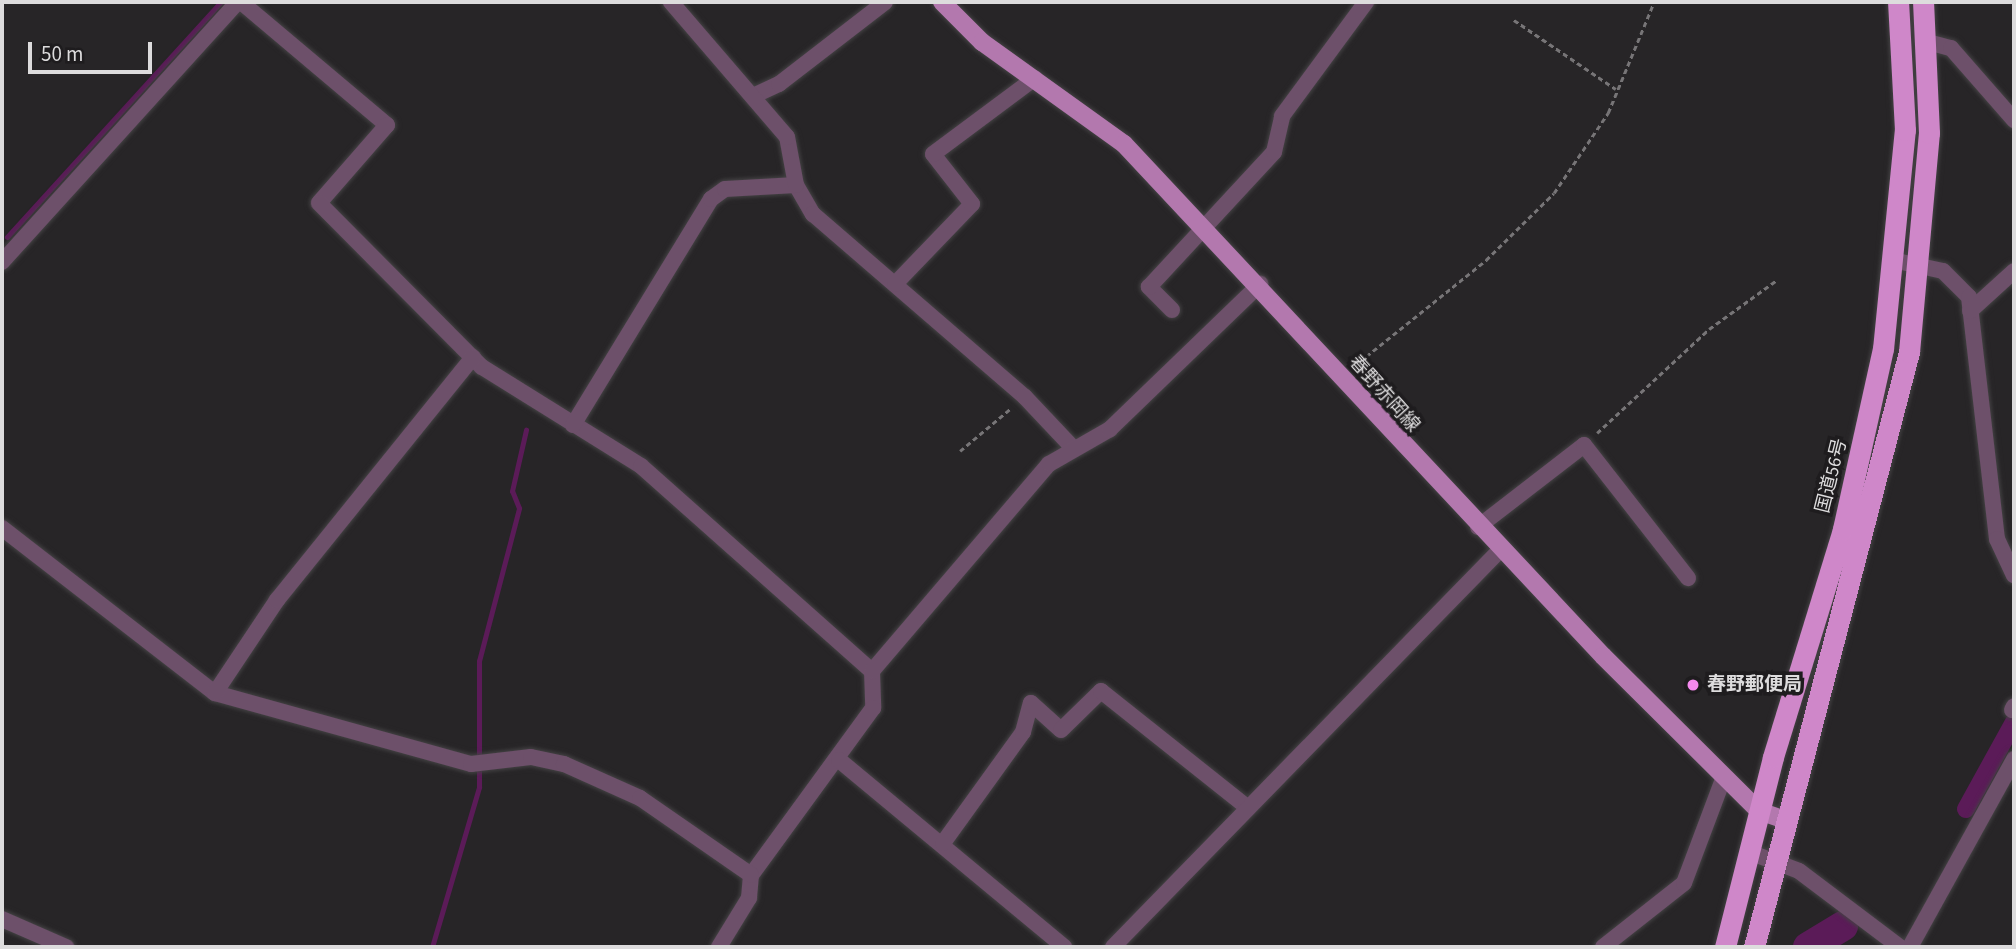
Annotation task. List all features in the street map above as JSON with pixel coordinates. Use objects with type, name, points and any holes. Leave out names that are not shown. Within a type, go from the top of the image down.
[{"type":"highway","name":"国道56号","points":[[1726,947],[1759,811],[1843,528],[1897,261],[1905,130],[1898,2]]},
{"type":"highway","points":[[1754,947],[1889,448],[1921,266],[1929,133],[1923,2]]},
{"type":"main road","name":"春野赤岡線","points":[[942,2],[982,42],[1124,144],[1260,285],[1340,377],[1478,527],[1723,779],[1759,811],[1788,821]]},
{"type":"street","points":[[4,256],[240,2],[387,125],[318,203],[473,357],[516,394],[573,425],[683,500],[872,671]]},
{"type":"street","points":[[671,2],[787,137],[796,185],[813,214],[1025,397],[1074,449]]},
{"type":"street","points":[[753,96],[779,84],[885,2]]},
{"type":"street","points":[[1172,310],[1149,287],[1202,223],[1274,152],[1282,116],[1366,2]]},
{"type":"street","points":[[1924,41],[1951,48],[2014,120]]},
{"type":"street","points":[[895,284],[972,204],[933,154],[1035,78]]},
{"type":"street","points":[[573,425],[711,199],[725,189],[796,185]]},
{"type":"street","points":[[1897,261],[1921,266],[1960,282],[1970,311],[1997,539],[2014,575]]},
{"type":"street","points":[[1970,311],[2014,271]]},
{"type":"street","points":[[719,947],[749,898],[751,875],[839,760],[873,708],[872,671],[1049,464],[1110,429],[1175,372],[1260,285]]},
{"type":"street","points":[[215,693],[299,570],[473,357]]},
{"type":"street","points":[[1478,527],[1584,445],[1688,578]]},
{"type":"street","points":[[2,528],[215,693],[477,764],[531,757],[609,782],[751,875]]},
{"type":"street","points":[[1113,947],[1501,550]]},
{"type":"street","points":[[943,844],[1023,732],[1031,703],[1062,730],[1101,691],[1248,808]]},
{"type":"street","points":[[1910,947],[2014,759]]},
{"type":"street","points":[[839,760],[1064,947]]},
{"type":"street","points":[[1602,947],[1684,883],[1723,779]]},
{"type":"street","points":[[1749,852],[1777,862],[1900,947]]},
{"type":"street","points":[[2,919],[66,947]]},
{"type":"path","points":[[1340,377],[1519,231],[1585,151],[1654,2]]},
{"type":"path","points":[[1514,20],[1616,89]]},
{"type":"path","points":[[1584,445],[1709,329],[1777,280]]},
{"type":"path","points":[[960,451],[1025,397]]},
{"type":"waterway","points":[[7,237],[221,2]]},
{"type":"waterway","points":[[432,947],[479,787],[479,661],[519,508],[512,491],[526,430]]},
{"type":"waterway","points":[[1966,809],[2014,722]]},
{"type":"waterway","points":[[1808,947],[1843,926]]},
{"type":"place","name":"春野郵便局","points":[[1693,685]]}]
